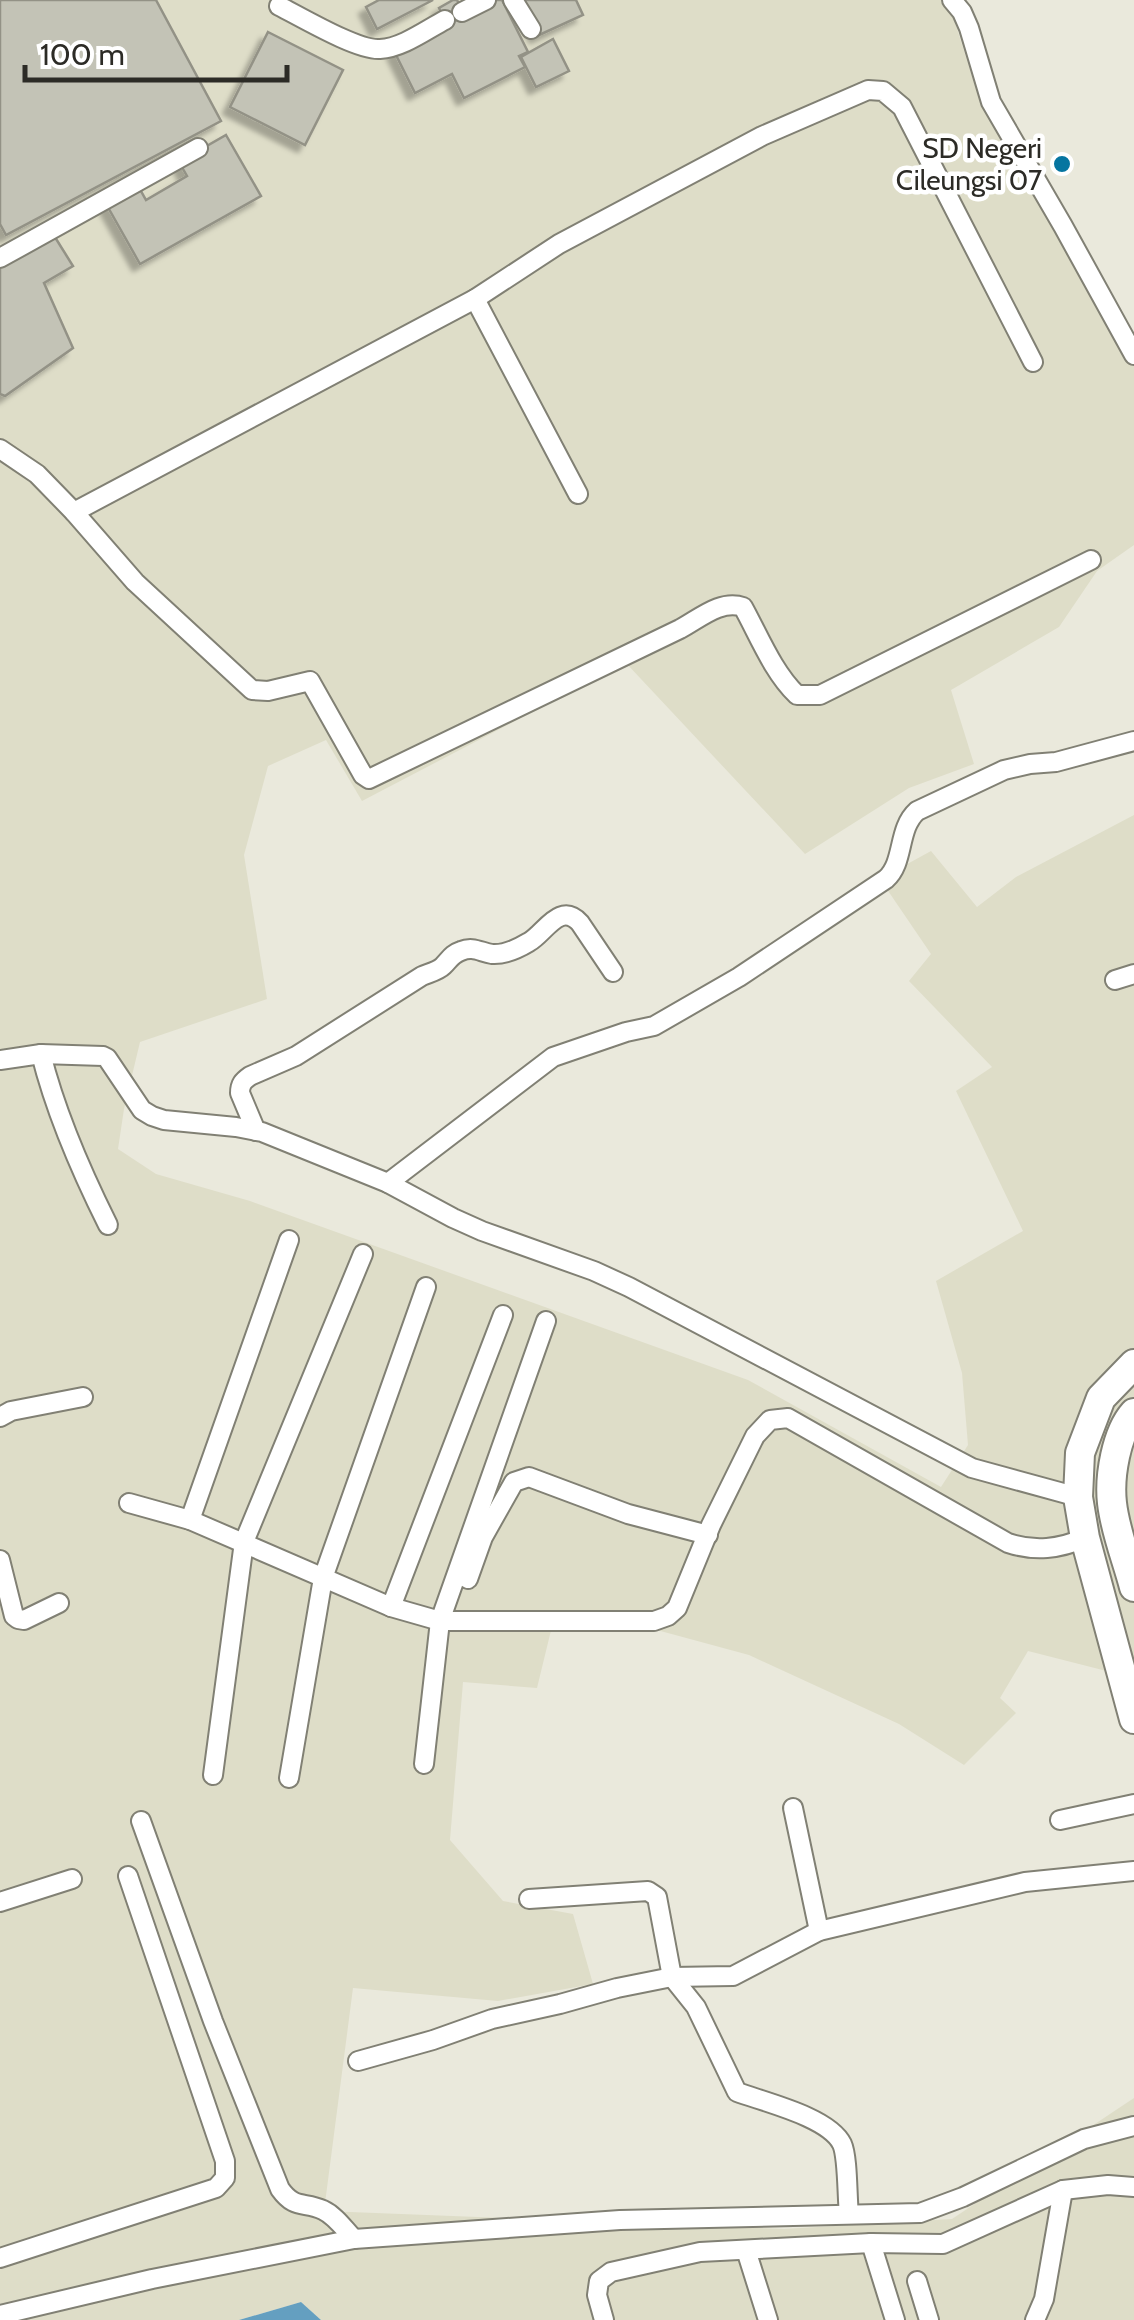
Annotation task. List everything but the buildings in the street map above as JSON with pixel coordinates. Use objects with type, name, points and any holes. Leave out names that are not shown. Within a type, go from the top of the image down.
[{"type":"highway","points":[[1134,1364],[1101,1398],[1080,1454],[1078,1496],[1085,1538],[1134,1719]]},
{"type":"highway","points":[[1134,1413],[1127,1421],[1114,1458],[1112,1502],[1134,1587]]},
{"type":"street","points":[[281,2],[365,48],[382,49],[486,0]]},
{"type":"street","points":[[513,0],[531,29]]},
{"type":"street","points":[[952,0],[970,28],[996,111],[1134,354]]},
{"type":"street","points":[[74,512],[475,299],[559,244],[762,136],[868,90],[883,91],[902,107],[1033,362]]},
{"type":"street","points":[[0,258],[198,148]]},
{"type":"street","points":[[475,299],[578,494]]},
{"type":"street","points":[[0,449],[37,474],[135,582],[252,690],[268,691],[310,681],[364,775],[370,778],[725,604],[744,607],[764,647],[797,694],[820,694],[1091,560]]},
{"type":"street","points":[[388,1183],[553,1057],[654,1026],[739,977],[888,878],[906,822],[917,811],[1004,770],[1056,762],[1134,741]]},
{"type":"street","points":[[256,1130],[240,1093],[244,1080],[296,1056],[422,976],[442,968],[460,951],[470,948],[499,954],[514,950],[566,915],[580,924],[613,972]]},
{"type":"street","points":[[1115,980],[1134,974]]},
{"type":"street","points":[[0,1060],[42,1054],[104,1056],[142,1110],[164,1120],[256,1130],[388,1183],[453,1218],[630,1287],[972,1468],[1078,1496]]},
{"type":"street","points":[[42,1054],[88,1185],[108,1225]]},
{"type":"street","points":[[190,1520],[288,1240]]},
{"type":"street","points":[[213,1774],[244,1542],[363,1254]]},
{"type":"street","points":[[289,1778],[323,1578],[426,1288]]},
{"type":"street","points":[[391,1607],[504,1314]]},
{"type":"street","points":[[424,1764],[446,1622],[546,1321]]},
{"type":"street","points":[[0,1417],[11,1411],[83,1396]]},
{"type":"street","points":[[129,1503],[190,1520],[391,1607],[446,1622],[654,1621],[677,1608],[711,1524],[755,1436],[770,1420],[788,1418],[1008,1542],[1026,1549],[1048,1549],[1085,1538]]},
{"type":"street","points":[[446,1622],[484,1538],[514,1482],[523,1478],[628,1514],[708,1535]]},
{"type":"street","points":[[0,1560],[18,1620],[59,1603]]},
{"type":"street","points":[[1060,1820],[1134,1804]]},
{"type":"street","points":[[793,1808],[819,1931]]},
{"type":"street","points":[[141,1822],[213,2022],[280,2189],[288,2200],[321,2208],[354,2239]]},
{"type":"street","points":[[358,2061],[492,2019],[672,1977],[734,1976],[819,1931],[1025,1882],[1134,1871]]},
{"type":"street","points":[[0,2258],[216,2188],[225,2178],[226,2161],[128,1876]]},
{"type":"street","points":[[0,1902],[72,1879]]},
{"type":"street","points":[[529,1900],[648,1891],[657,1897],[672,1977],[696,2007],[738,2092],[816,2120],[835,2134],[844,2146],[849,2214]]},
{"type":"street","points":[[0,2315],[354,2239],[620,2220],[920,2213],[962,2198],[1084,2139],[1134,2126]]},
{"type":"street","points":[[604,2320],[597,2295],[598,2282],[612,2272],[700,2252],[871,2243],[943,2244],[1064,2190],[1108,2185],[1134,2188]]},
{"type":"street","points":[[1035,2320],[1044,2299],[1064,2190]]},
{"type":"street","points":[[871,2243],[896,2320]]},
{"type":"street","points":[[746,2250],[768,2320]]},
{"type":"street","points":[[917,2282],[929,2320]]},
{"type":"shaded area","points":[[0,0],[948,0],[976,89],[1134,362],[1134,545],[1097,571],[1059,627],[951,690],[974,764],[909,788],[805,854],[626,663],[362,801],[326,740],[268,766],[244,855],[267,999],[140,1042],[118,1149],[156,1174],[250,1201],[748,1380],[941,1487],[968,1445],[962,1373],[936,1281],[1023,1231],[956,1091],[992,1067],[909,981],[931,954],[880,879],[931,851],[977,907],[1016,877],[1134,815],[1134,1678],[1028,1651],[1000,1698],[1016,1713],[964,1765],[899,1724],[749,1655],[631,1623],[554,1618],[537,1688],[463,1682],[450,1840],[503,1901],[573,1914],[593,1984],[498,2001],[353,1988],[324,2211],[784,2229],[952,2219],[1134,2098],[1134,2320],[321,2320],[301,2302],[239,2320],[0,2320]]},
{"type":"water","points":[[301,2302],[321,2320],[239,2320]]},
{"type":"place","name":"SD Negeri Cileungsi 07","points":[[1062,164]]}]
